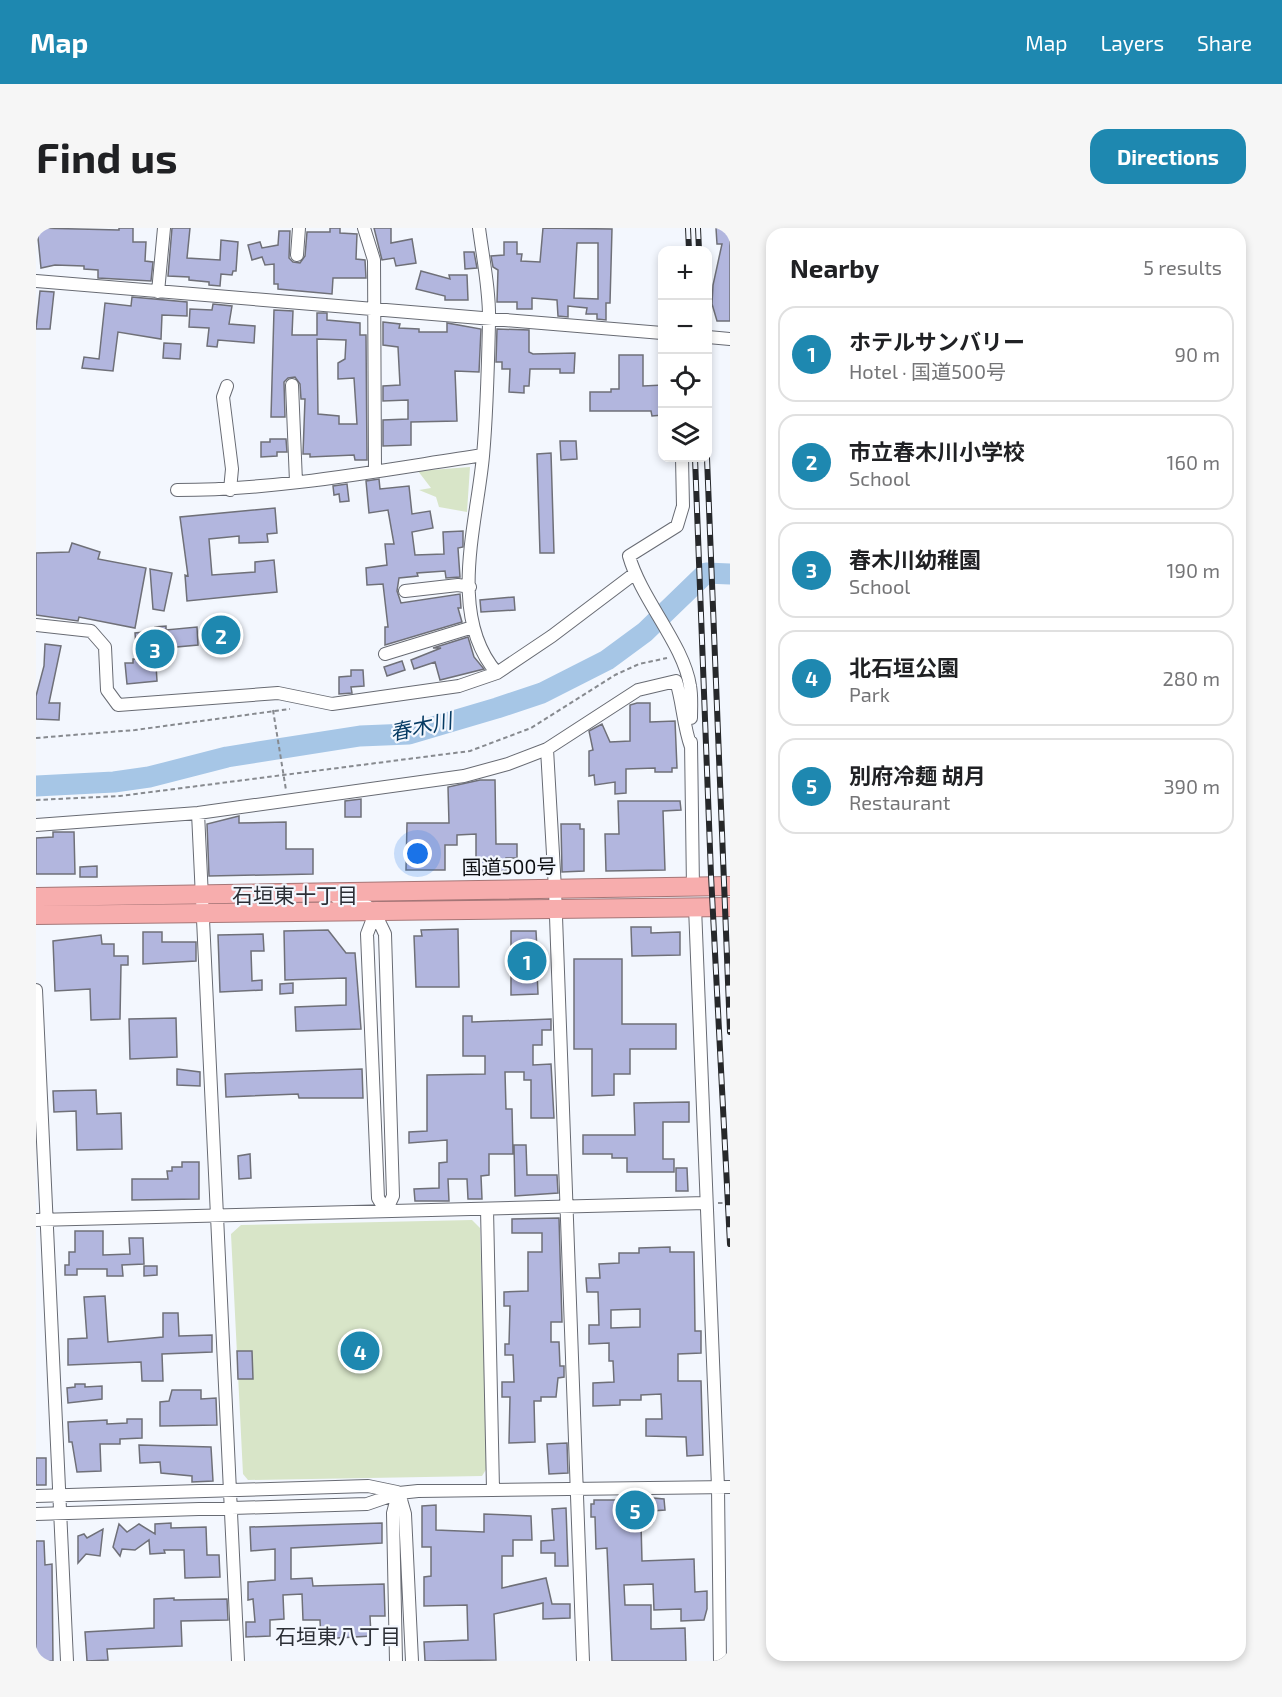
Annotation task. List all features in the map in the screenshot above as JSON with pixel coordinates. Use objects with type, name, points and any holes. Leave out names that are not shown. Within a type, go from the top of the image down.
[{"type":"highway","name":"国道500号","points":[[36,915],[318,892],[730,886]]},
{"type":"highway","name":"国道500号","points":[[36,897],[375,911],[730,907]]},
{"type":"street","points":[[158,292],[164,228]]},
{"type":"street","points":[[297,255],[299,228]]},
{"type":"street","points":[[364,228],[374,260],[375,471]]},
{"type":"street","points":[[479,228],[490,320],[483,455],[470,587],[473,627],[485,656],[497,673]]},
{"type":"street","points":[[36,281],[373,311],[658,333]]},
{"type":"street","points":[[712,337],[730,339]]},
{"type":"street","points":[[292,385],[296,482]]},
{"type":"street","points":[[227,386],[223,397],[232,469],[230,490]]},
{"type":"street","points":[[177,490],[230,490],[483,455]]},
{"type":"street","points":[[682,462],[683,506],[677,526],[629,556],[635,576],[679,656],[690,685],[693,888]]},
{"type":"street","points":[[36,625],[91,631],[105,647],[107,690],[118,705],[278,693],[332,704],[441,690],[497,673],[635,576]]},
{"type":"street","points":[[405,591],[458,585],[470,587]]},
{"type":"street","points":[[385,654],[473,627]]},
{"type":"street","points":[[36,825],[198,813],[287,798],[464,776],[508,764],[547,749],[638,690],[676,681],[682,699],[684,726],[691,747]]},
{"type":"street","points":[[547,749],[556,909],[583,1661]]},
{"type":"street","points":[[198,813],[228,1491],[238,1661]]},
{"type":"street","points":[[386,1211],[378,1198],[367,934],[375,911],[388,896],[402,891]]},
{"type":"street","points":[[318,892],[365,903],[375,911],[385,934],[393,1196],[386,1211]]},
{"type":"street","points":[[695,907],[706,1203],[724,1487],[720,1661]]},
{"type":"street","points":[[36,990],[41,1220],[67,1661]]},
{"type":"street","points":[[41,1220],[706,1203]]},
{"type":"street","points":[[487,1209],[493,1489]]},
{"type":"street","points":[[36,1496],[368,1486],[399,1492],[724,1487]]},
{"type":"street","points":[[36,1515],[367,1504],[399,1492]]},
{"type":"street","points":[[396,1661],[393,1513],[399,1492]]},
{"type":"street","points":[[399,1492],[405,1514],[412,1661]]},
{"type":"path","points":[[36,800],[120,796],[470,751],[531,728],[615,675],[639,664],[679,656]]},
{"type":"path","points":[[36,738],[135,730],[297,708]]},
{"type":"path","points":[[273,710],[287,798]]},
{"type":"green space","points":[[470,467],[467,512],[439,507],[436,497],[419,490],[431,488],[418,471]]},
{"type":"green space","points":[[472,1220],[480,1228],[487,1468],[482,1476],[248,1480],[243,1474],[231,1234],[241,1225]]},
{"type":"building","points":[[37,228],[119,230],[119,228],[133,228],[133,242],[146,242],[145,261],[153,262],[151,281],[98,278],[98,270],[84,269],[84,266],[55,265],[41,268]]},
{"type":"building","points":[[172,228],[190,228],[187,258],[220,260],[221,240],[238,242],[236,271],[233,271],[232,275],[221,274],[220,286],[209,285],[209,282],[189,280],[189,277],[168,276]]},
{"type":"building","points":[[330,228],[340,228],[340,233],[357,234],[356,259],[365,260],[366,278],[333,278],[332,294],[278,289],[278,284],[274,284],[274,264],[265,265],[262,257],[252,260],[248,245],[260,242],[262,248],[278,245],[279,231],[290,231],[289,258],[293,262],[300,263],[305,256],[307,232],[330,232]]},
{"type":"building","points":[[374,228],[391,228],[391,243],[412,239],[416,263],[396,266],[394,258],[382,260]]},
{"type":"building","points":[[543,228],[612,229],[610,303],[606,303],[606,320],[597,319],[597,314],[586,314],[587,308],[568,306],[568,317],[558,316],[557,300],[532,298],[532,309],[517,309],[517,302],[497,302],[498,270],[493,267],[491,256],[504,255],[504,242],[517,242],[517,254],[522,254],[521,261],[540,262]],"holes":[[[577,243],[598,243],[598,299],[574,298]]]},
{"type":"building","points":[[716,228],[730,228],[730,321],[717,321],[712,304],[713,285],[722,244],[717,244]]},
{"type":"building","points":[[464,252],[474,252],[477,268],[465,269]]},
{"type":"building","points":[[421,271],[450,279],[449,275],[467,275],[468,300],[445,300],[445,296],[416,289]]},
{"type":"building","points":[[40,291],[54,292],[50,329],[36,329]]},
{"type":"building","points":[[132,297],[187,302],[187,316],[162,315],[161,339],[118,332],[113,371],[82,368],[84,357],[99,359],[105,303],[131,306]]},
{"type":"building","points":[[213,304],[232,306],[229,324],[255,326],[254,343],[218,340],[217,347],[207,346],[209,328],[189,327],[190,309],[212,310]]},
{"type":"building","points":[[274,310],[293,311],[292,335],[317,335],[317,313],[327,313],[327,320],[360,323],[360,335],[366,335],[367,460],[355,460],[354,455],[310,457],[310,454],[303,454],[305,399],[301,399],[300,384],[295,377],[288,378],[284,382],[285,417],[271,417]],"holes":[[[317,339],[346,340],[345,359],[338,363],[338,379],[354,378],[357,424],[339,424],[339,416],[318,414]]]},
{"type":"building","points":[[383,322],[400,324],[399,328],[419,329],[419,332],[447,332],[447,323],[481,329],[479,372],[455,371],[457,421],[411,422],[411,445],[383,446],[383,420],[408,419],[408,400],[383,401],[383,386],[400,385],[398,347],[383,345]]},
{"type":"building","points":[[497,329],[529,330],[529,352],[533,354],[575,353],[574,373],[560,373],[560,369],[530,369],[529,386],[524,386],[524,393],[509,392],[510,369],[502,369],[502,362],[496,362]]},
{"type":"building","points":[[164,343],[181,344],[180,359],[163,358]]},
{"type":"building","points":[[619,355],[643,355],[643,386],[658,385],[658,415],[652,416],[651,411],[590,411],[590,392],[611,392],[611,389],[619,389]]},
{"type":"building","points":[[270,439],[286,439],[287,452],[277,452],[277,456],[261,457],[261,442],[270,442]]},
{"type":"building","points":[[560,441],[576,441],[577,459],[561,460]]},
{"type":"building","points":[[551,453],[554,553],[540,553],[537,454]]},
{"type":"building","points":[[379,479],[380,489],[409,486],[412,514],[430,511],[433,528],[412,532],[415,555],[444,554],[443,532],[463,531],[463,547],[458,548],[460,577],[446,578],[445,571],[417,573],[418,576],[399,578],[397,591],[401,603],[460,594],[461,608],[458,608],[462,622],[385,645],[385,627],[388,627],[383,584],[367,585],[366,568],[387,565],[385,544],[394,544],[388,510],[369,513],[366,481]]},
{"type":"building","points":[[347,484],[349,501],[340,502],[339,494],[334,495],[333,486]]},
{"type":"building","points":[[275,508],[277,533],[267,534],[268,542],[239,543],[239,536],[209,539],[212,575],[255,572],[255,562],[274,560],[277,592],[187,601],[185,575],[188,576],[180,517]]},
{"type":"building","points":[[72,543],[100,552],[98,559],[146,568],[135,628],[79,617],[78,621],[36,615],[36,553],[69,552]]},
{"type":"building","points":[[150,569],[172,573],[164,611],[153,609]]},
{"type":"building","points":[[514,597],[515,610],[481,612],[480,600]]},
{"type":"building","points":[[166,626],[166,630],[197,627],[198,645],[155,649],[157,681],[127,684],[125,663],[133,663],[133,659],[137,659],[135,633],[155,631],[155,627]]},
{"type":"building","points":[[468,637],[474,657],[484,669],[440,680],[435,662],[414,669],[411,660],[441,648],[433,648]]},
{"type":"building","points":[[45,644],[61,646],[49,703],[60,703],[59,720],[36,719],[36,696],[44,666]]},
{"type":"building","points":[[402,661],[405,670],[387,676],[384,667]]},
{"type":"building","points":[[351,670],[363,670],[364,686],[351,687],[352,693],[339,694],[339,677],[351,676]]},
{"type":"building","points":[[650,703],[650,722],[675,721],[677,768],[672,768],[672,772],[655,772],[655,768],[626,769],[626,793],[615,794],[615,782],[595,785],[594,775],[589,776],[589,751],[593,750],[589,731],[602,724],[610,742],[630,741],[630,705]]},
{"type":"building","points":[[480,780],[495,780],[496,844],[517,844],[517,858],[506,858],[506,871],[476,871],[476,834],[457,835],[457,845],[445,845],[445,870],[406,870],[407,823],[449,823],[448,787]]},
{"type":"building","points":[[361,799],[361,817],[345,817],[345,801]]},
{"type":"building","points":[[618,801],[680,801],[681,810],[663,811],[665,870],[606,871],[605,834],[619,834]]},
{"type":"building","points":[[239,816],[239,823],[286,822],[286,849],[313,849],[313,874],[209,876],[207,824]]},
{"type":"building","points":[[561,824],[580,824],[580,829],[584,829],[584,871],[562,872]]},
{"type":"building","points":[[53,832],[74,832],[75,874],[36,874],[36,838],[53,837]]},
{"type":"building","points":[[97,866],[97,877],[80,877],[80,867]]},
{"type":"building","points":[[631,927],[651,927],[651,933],[680,932],[680,955],[632,956]]},
{"type":"building","points":[[458,929],[459,987],[416,987],[414,936],[422,936],[421,930]]},
{"type":"building","points":[[328,930],[346,953],[355,953],[361,1029],[296,1031],[295,1007],[346,1005],[346,978],[285,980],[284,931]]},
{"type":"building","points":[[511,931],[536,931],[537,951],[542,951],[543,971],[537,971],[538,994],[511,995]]},
{"type":"building","points":[[143,932],[162,932],[162,942],[196,942],[196,961],[143,964]]},
{"type":"building","points":[[263,934],[264,951],[251,951],[252,981],[262,980],[262,990],[220,992],[218,935]]},
{"type":"building","points":[[101,935],[102,944],[114,944],[114,956],[128,956],[128,965],[121,965],[120,1019],[91,1020],[90,989],[55,991],[53,941]]},
{"type":"building","points":[[574,959],[622,959],[622,1024],[676,1024],[676,1049],[630,1049],[630,1074],[614,1074],[614,1095],[592,1096],[592,1049],[574,1049]]},
{"type":"building","points":[[293,983],[293,993],[280,994],[280,984]]},
{"type":"building","points":[[463,1016],[472,1016],[472,1022],[551,1019],[551,1030],[542,1030],[542,1045],[533,1045],[533,1065],[551,1064],[554,1118],[531,1118],[531,1080],[524,1080],[524,1072],[505,1072],[506,1109],[512,1109],[513,1154],[489,1154],[489,1175],[481,1176],[482,1199],[468,1199],[467,1179],[448,1179],[449,1201],[415,1201],[414,1189],[439,1188],[439,1163],[447,1162],[447,1140],[409,1143],[409,1132],[427,1131],[427,1075],[485,1074],[485,1056],[463,1056]]},
{"type":"building","points":[[176,1018],[177,1057],[130,1059],[129,1019]]},
{"type":"building","points":[[177,1069],[200,1072],[200,1086],[177,1085]]},
{"type":"building","points":[[362,1069],[363,1098],[299,1098],[298,1094],[226,1097],[225,1074]]},
{"type":"building","points":[[96,1090],[97,1114],[121,1113],[122,1149],[77,1150],[76,1111],[54,1112],[53,1091]]},
{"type":"building","points":[[689,1102],[689,1122],[663,1122],[663,1159],[674,1159],[674,1172],[627,1172],[627,1158],[612,1158],[612,1154],[583,1154],[583,1135],[635,1135],[634,1103]]},
{"type":"building","points":[[514,1145],[526,1145],[527,1175],[557,1175],[558,1193],[515,1196]]},
{"type":"building","points":[[250,1154],[251,1178],[239,1179],[238,1156]]},
{"type":"building","points":[[182,1162],[199,1162],[199,1199],[132,1200],[132,1179],[168,1179],[167,1171],[172,1171],[172,1167],[182,1167]]},
{"type":"building","points":[[676,1168],[687,1168],[688,1191],[676,1191]]},
{"type":"building","points":[[559,1218],[562,1322],[551,1322],[551,1342],[559,1342],[560,1366],[564,1366],[564,1377],[558,1378],[556,1397],[541,1397],[541,1401],[534,1401],[535,1442],[509,1443],[510,1397],[502,1397],[502,1382],[514,1382],[513,1355],[505,1355],[505,1344],[509,1344],[510,1306],[504,1306],[504,1292],[528,1291],[528,1252],[542,1252],[542,1233],[512,1233],[512,1219]]},
{"type":"building","points":[[75,1231],[103,1231],[103,1255],[130,1254],[129,1238],[143,1238],[144,1264],[122,1265],[123,1276],[107,1276],[107,1269],[77,1269],[77,1275],[65,1275],[65,1265],[69,1265],[69,1252],[75,1252]]},
{"type":"building","points":[[670,1247],[670,1252],[694,1252],[695,1331],[701,1331],[701,1353],[678,1354],[678,1381],[701,1381],[703,1455],[687,1456],[686,1437],[646,1436],[646,1419],[662,1419],[661,1394],[641,1395],[641,1400],[620,1400],[620,1405],[593,1406],[593,1383],[614,1382],[613,1361],[609,1361],[609,1343],[589,1344],[589,1325],[599,1325],[598,1292],[587,1292],[586,1278],[600,1278],[599,1264],[619,1263],[619,1253],[639,1253],[639,1248]],"holes":[[[640,1309],[640,1327],[611,1328],[611,1310]]]},
{"type":"building","points":[[144,1266],[157,1266],[157,1275],[144,1276]]},
{"type":"building","points":[[105,1296],[108,1342],[163,1337],[163,1313],[178,1313],[179,1336],[212,1335],[212,1352],[162,1354],[163,1381],[142,1381],[141,1362],[68,1365],[68,1339],[87,1338],[84,1297]]},
{"type":"building","points":[[237,1351],[252,1351],[253,1379],[238,1379]]},
{"type":"building","points":[[75,1384],[85,1384],[85,1387],[102,1386],[102,1399],[68,1403],[67,1388],[75,1387]]},
{"type":"building","points":[[172,1390],[201,1390],[201,1399],[216,1398],[217,1425],[160,1426],[160,1402],[169,1401]]},
{"type":"building","points":[[127,1419],[142,1419],[142,1438],[120,1439],[120,1444],[100,1444],[101,1471],[77,1472],[72,1442],[69,1442],[68,1422],[107,1420],[107,1424],[127,1423]]},
{"type":"building","points":[[567,1443],[568,1473],[549,1474],[547,1444]]},
{"type":"building","points":[[139,1445],[211,1447],[213,1481],[192,1482],[192,1476],[161,1473],[160,1462],[140,1463]]},
{"type":"building","points":[[36,1458],[46,1458],[46,1485],[36,1485]]},
{"type":"building","points":[[642,1497],[664,1499],[665,1510],[652,1511],[653,1522],[641,1523],[642,1561],[694,1559],[695,1592],[707,1591],[707,1609],[704,1620],[681,1621],[681,1609],[654,1610],[653,1584],[624,1585],[625,1605],[651,1605],[651,1629],[685,1628],[686,1661],[612,1661],[607,1548],[596,1549],[595,1517],[591,1517],[591,1504],[594,1504],[594,1500],[642,1500]]},
{"type":"building","points":[[436,1505],[436,1530],[484,1532],[484,1514],[531,1516],[532,1540],[513,1540],[513,1556],[502,1556],[502,1588],[546,1578],[552,1604],[570,1604],[570,1618],[543,1619],[543,1603],[494,1614],[496,1660],[425,1661],[424,1642],[468,1640],[467,1605],[424,1606],[424,1577],[431,1576],[431,1547],[422,1547],[422,1506]]},
{"type":"building","points":[[566,1508],[568,1566],[555,1566],[555,1553],[541,1553],[541,1541],[554,1540],[552,1509]]},
{"type":"building","points":[[171,1523],[171,1528],[206,1527],[207,1555],[219,1555],[220,1577],[185,1578],[184,1550],[164,1550],[165,1553],[150,1554],[149,1540],[135,1550],[122,1549],[120,1556],[113,1547],[119,1524],[127,1532],[139,1524],[155,1534],[155,1524]]},
{"type":"building","points":[[382,1523],[382,1543],[291,1548],[291,1579],[312,1578],[313,1586],[384,1584],[385,1616],[370,1616],[371,1636],[321,1639],[320,1620],[303,1620],[302,1594],[283,1595],[284,1619],[270,1620],[270,1636],[246,1637],[246,1622],[255,1622],[253,1599],[248,1600],[248,1582],[275,1580],[275,1549],[251,1551],[250,1527]]},
{"type":"building","points":[[103,1529],[100,1556],[86,1554],[78,1563],[78,1536],[84,1534],[87,1538]]},
{"type":"building","points":[[36,1541],[44,1541],[45,1565],[52,1564],[53,1661],[36,1661]]},
{"type":"building","points":[[174,1598],[174,1600],[227,1599],[228,1620],[181,1621],[182,1646],[107,1649],[108,1660],[87,1661],[85,1632],[154,1628],[154,1599]]},
{"type":"waterway","name":"春木川","points":[[36,786],[114,782],[149,777],[227,757],[360,736],[409,734],[497,708],[542,693],[607,660],[645,632],[706,573],[730,574]]},
{"type":"railway","points":[[688,228],[689,246]]},
{"type":"railway","points":[[698,228],[699,246]]},
{"type":"railway","points":[[695,462],[711,875],[730,1244]]},
{"type":"railway","points":[[707,462],[730,1032]]},
{"type":"place","name":"市立春木川小学校","points":[[221,635]]},
{"type":"place","name":"春木川幼稚園","points":[[155,649]]},
{"type":"place","name":"ホテルサンバリー","points":[[527,961]]},
{"type":"place","name":"北石垣公園","points":[[360,1351]]},
{"type":"place","name":"別府冷麺 胡月","points":[[635,1510]]},
{"type":"district","name":"石垣東十丁目","points":[[295,896]]},
{"type":"district","name":"石垣東八丁目","points":[[338,1637]]}]
